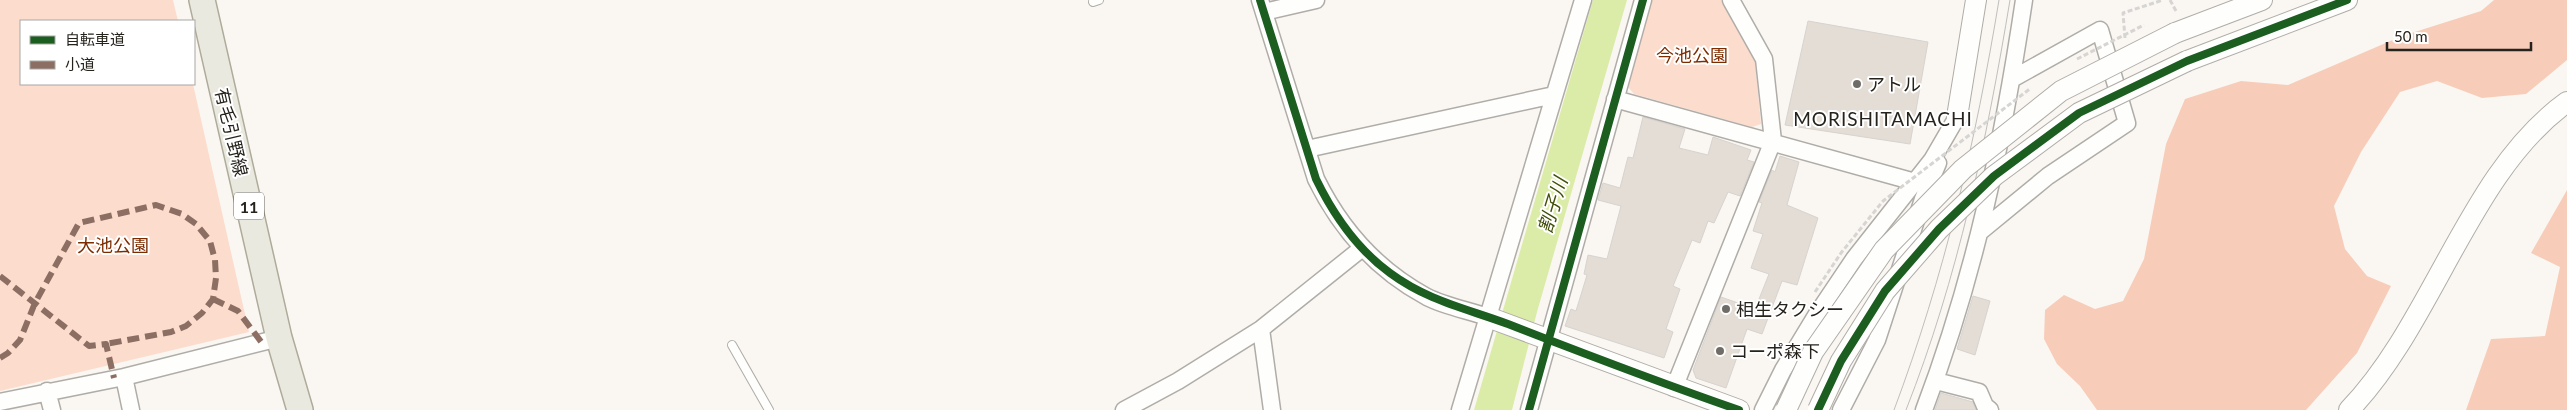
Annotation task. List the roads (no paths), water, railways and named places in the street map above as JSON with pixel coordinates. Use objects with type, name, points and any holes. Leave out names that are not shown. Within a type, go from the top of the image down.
[{"type":"main road","name":"有毛引野線","points":[[202,0],[279,338],[300,410]]},
{"type":"street","points":[[1316,0],[1262,6],[1316,179],[1329,206],[1361,249],[1390,273],[1428,297],[1490,318],[1674,388],[1739,410]]},
{"type":"street","points":[[1460,410],[1490,318],[1583,0]]},
{"type":"street","points":[[1529,410],[1543,338],[1643,0]]},
{"type":"street","points":[[1674,388],[1773,141],[1764,59],[1731,0]]},
{"type":"street","points":[[1841,410],[1877,340],[1923,199],[1957,117],[1976,0]]},
{"type":"street","points":[[1924,410],[1936,381],[1959,311],[1981,231],[2012,79],[2024,0]]},
{"type":"street","points":[[1786,410],[1813,352],[1884,250],[1963,169],[2061,91],[2175,33],[2262,0]]},
{"type":"street","points":[[1818,410],[1840,361],[1885,291],[1939,230],[1994,176],[2079,113],[2187,61],[2347,0]]},
{"type":"street","points":[[1981,231],[2048,176],[2127,123],[2100,30],[2012,79]]},
{"type":"street","points":[[1307,149],[1554,95]]},
{"type":"street","points":[[1615,99],[1773,141],[1915,182]]},
{"type":"street","points":[[2350,410],[2405,337],[2486,195],[2512,156],[2551,113],[2567,102]]},
{"type":"street","points":[[1763,410],[1783,370],[1817,314],[1854,260],[1932,160],[1957,117]]},
{"type":"street","points":[[1124,410],[1178,380],[1261,329],[1361,249]]},
{"type":"street","points":[[1261,329],[1272,410]]},
{"type":"street","points":[[0,402],[124,377],[279,338]]},
{"type":"street","points":[[124,377],[131,410]]},
{"type":"street","points":[[1936,381],[1979,392],[1985,406],[1990,410]]},
{"type":"street","points":[[48,391],[52,410]]},
{"type":"lane","points":[[732,345],[769,410]]},
{"type":"water","name":"割子川","points":[[1593,0],[1627,0],[1537,312],[1512,410],[1474,410]]},
{"type":"tram line","points":[[1894,410],[1928,310],[1957,208],[1980,104],[1999,0]]},
{"type":"tram line","points":[[1906,410],[1941,310],[1969,208],[1981,156],[2010,0]]},
{"type":"place","name":"アトル","points":[[1857,84]]},
{"type":"place","name":"相生タクシー","points":[[1726,309]]},
{"type":"place","name":"コーポ森下","points":[[1720,351]]},
{"type":"district","name":"MORISHITAMACHI","points":[[1883,118]]},
{"type":"park label","name":"今池公園","points":[[1692,55]]},
{"type":"park label","name":"大池公園","points":[[113,245]]}]
